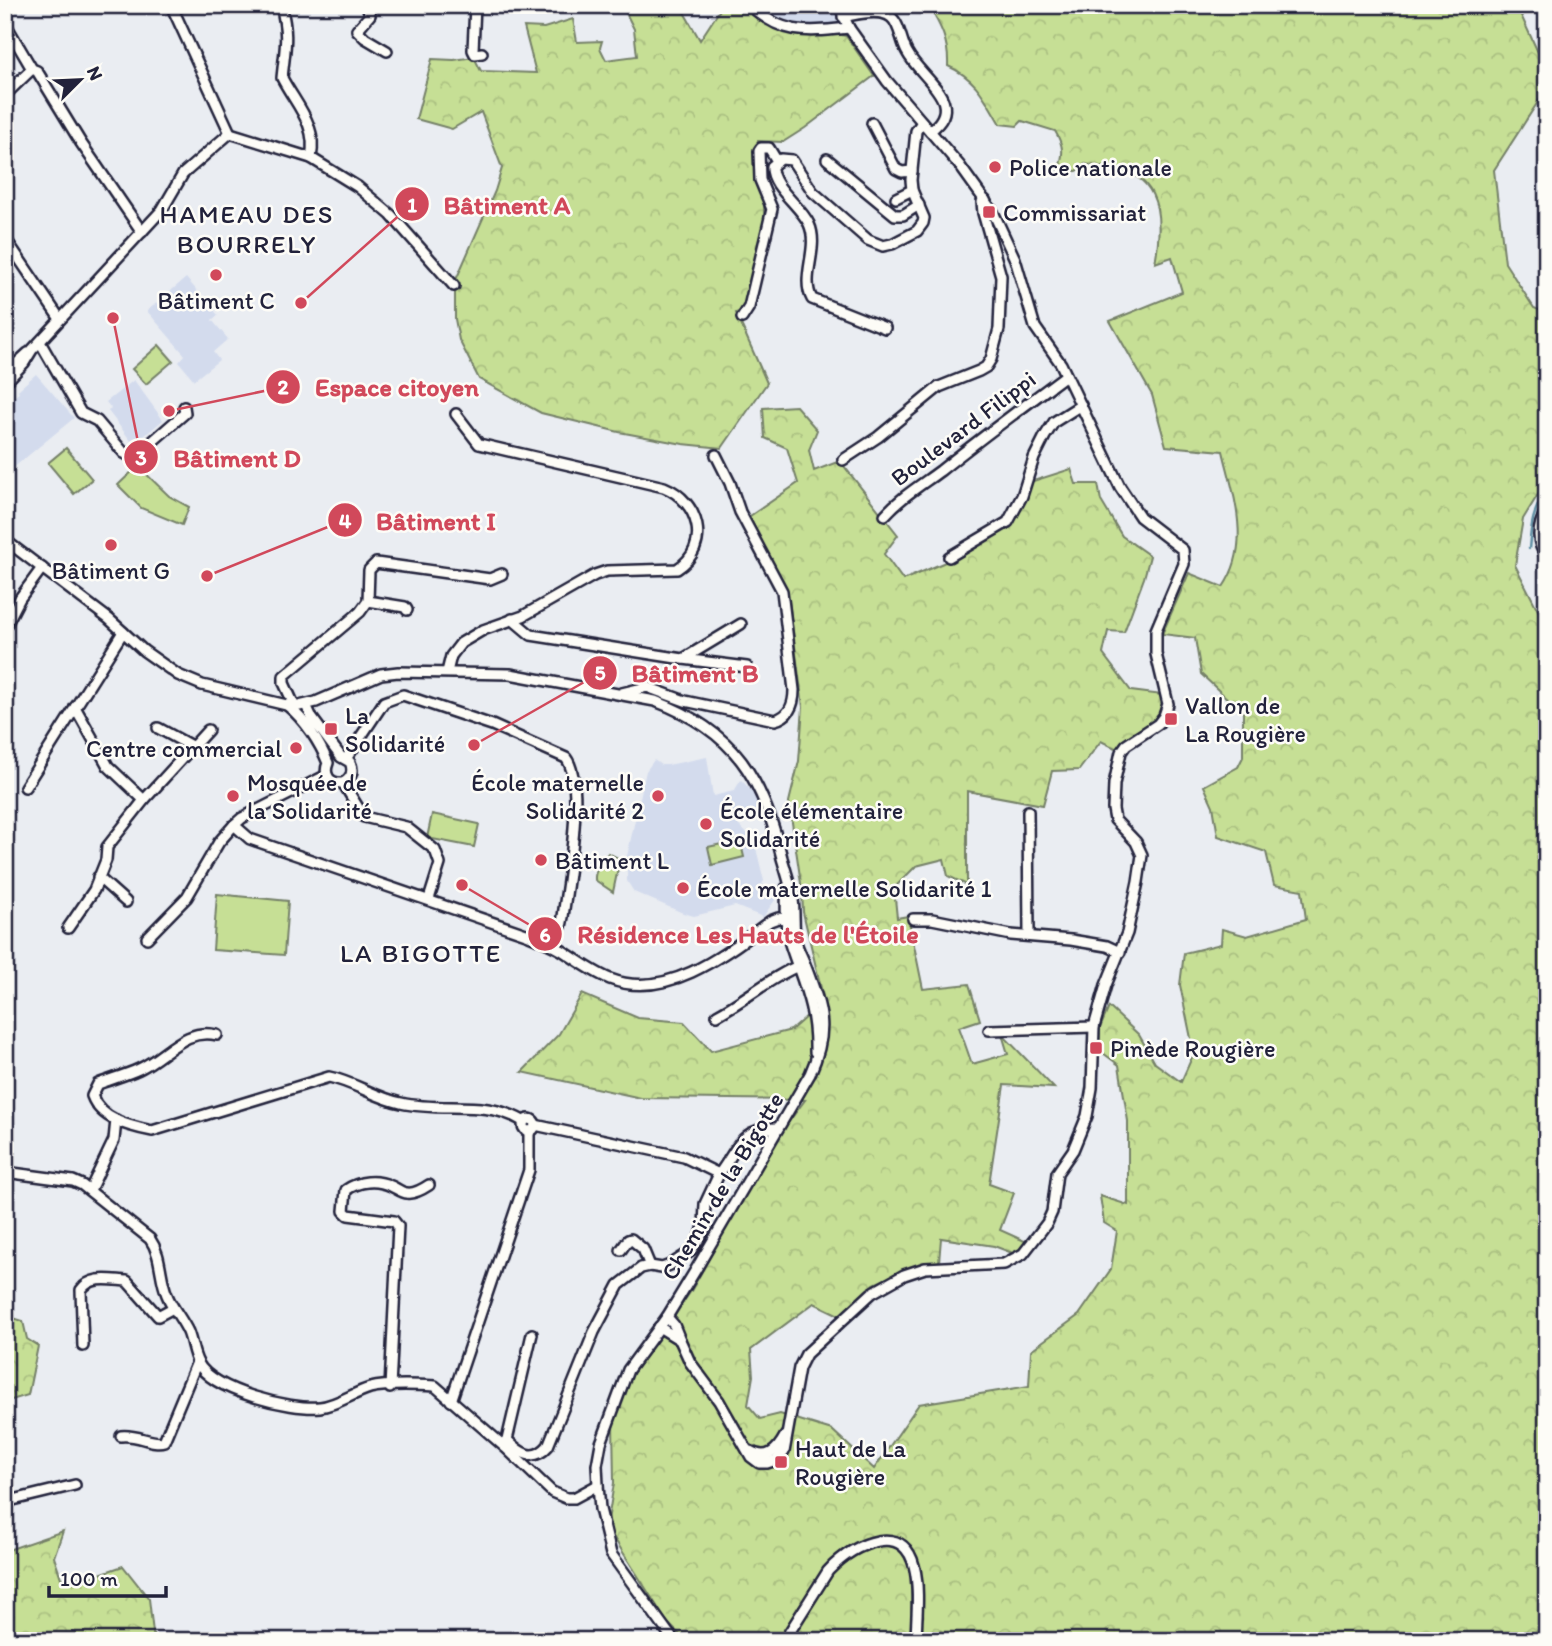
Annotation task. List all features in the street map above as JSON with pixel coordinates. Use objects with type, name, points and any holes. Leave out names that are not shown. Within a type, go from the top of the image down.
[{"type":"street","points":[[171,5],[230,133],[311,158],[358,187],[391,215],[454,286]]},
{"type":"street","points":[[281,5],[287,47],[282,78],[308,120],[313,148],[311,158]]},
{"type":"street","points":[[367,5],[370,15],[357,30],[387,51]]},
{"type":"street","points":[[475,5],[472,50],[475,54],[482,53]]},
{"type":"street","points":[[750,5],[775,26],[794,31],[849,28]]},
{"type":"street","points":[[667,1317],[674,1325],[691,1362],[719,1401],[745,1447],[757,1455],[769,1456],[788,1432],[799,1368],[806,1354],[872,1293],[904,1275],[925,1268],[1004,1265],[1030,1247],[1052,1212],[1057,1173],[1073,1150],[1087,1116],[1093,1088],[1094,1027],[1106,985],[1127,933],[1142,855],[1136,842],[1115,820],[1115,784],[1122,752],[1126,745],[1157,724],[1164,716],[1168,704],[1154,641],[1185,558],[1178,545],[1140,517],[1120,487],[1066,375],[1035,327],[1007,239],[985,200],[960,166],[887,81],[849,28],[839,5]]},
{"type":"street","points":[[843,17],[882,13],[891,16],[907,52],[946,106],[941,122],[930,131]]},
{"type":"street","points":[[5,23],[32,69],[37,71],[81,143],[142,233]]},
{"type":"street","points":[[5,95],[32,69]]},
{"type":"street","points":[[885,328],[812,299],[808,287],[812,232],[806,218],[774,179],[772,166],[781,159],[792,160],[813,192],[874,245],[892,244],[918,230],[923,223],[924,218],[912,190],[916,131],[922,122]]},
{"type":"street","points":[[872,123],[896,169],[902,172],[912,171]]},
{"type":"street","points":[[5,374],[40,342],[142,233],[162,210],[183,174],[230,133]]},
{"type":"street","points":[[742,318],[749,307],[772,209],[760,180],[761,148],[769,148],[777,161]]},
{"type":"street","points":[[827,159],[895,215],[903,215],[919,205]]},
{"type":"street","points":[[896,198],[912,190]]},
{"type":"street","points":[[843,460],[878,437],[939,387],[979,371],[992,359],[999,329],[1001,276],[983,213],[982,202],[985,200]]},
{"type":"street","points":[[5,238],[60,319]]},
{"type":"street","points":[[40,342],[82,413],[97,421],[124,453],[130,456],[137,455],[186,413],[184,407]]},
{"type":"street","points":[[5,383],[32,350]]},
{"type":"street","name":"Boulevard Filippi","points":[[885,515],[898,500],[1066,375]]},
{"type":"street","points":[[949,557],[1008,522],[1022,496],[1034,458],[1045,436],[1054,422],[1081,405]]},
{"type":"street","points":[[447,673],[451,656],[461,643],[483,629],[523,616],[595,575],[607,571],[677,569],[687,563],[697,542],[695,519],[690,507],[681,497],[664,487],[479,444],[456,414]]},
{"type":"street","points":[[620,694],[647,687],[685,701],[775,720],[782,718],[792,705],[794,690],[782,592],[740,512],[716,455]]},
{"type":"street","points":[[1547,509],[1540,528],[1540,545],[1547,556]]},
{"type":"street","points":[[1540,528],[1547,537]]},
{"type":"street","name":"Chemin de la Bigotte","points":[[5,540],[144,651],[178,676],[202,685],[292,706],[306,705],[381,674],[510,674],[655,701],[695,718],[717,735],[745,765],[762,794],[774,827],[794,901],[789,919],[802,965],[818,1003],[823,1028],[821,1050],[810,1074],[667,1317],[632,1363],[601,1443],[597,1465],[600,1509],[611,1554],[674,1641]]},
{"type":"street","points":[[306,705],[312,719],[343,758],[350,762],[351,777],[343,783],[333,782],[327,775],[328,763],[292,706],[284,676],[360,612],[368,601],[369,570],[376,563],[490,579],[502,574]]},
{"type":"street","points":[[5,627],[12,617],[14,607],[42,568]]},
{"type":"street","points":[[368,601],[405,607],[407,610]]},
{"type":"street","points":[[512,620],[531,635],[747,667]]},
{"type":"street","points":[[683,659],[741,624]]},
{"type":"street","points":[[25,787],[123,632]]},
{"type":"street","points":[[343,758],[384,702],[403,695],[492,725],[566,758],[575,784],[573,830],[564,917],[550,944]]},
{"type":"street","points":[[75,707],[108,766],[144,800]]},
{"type":"street","points":[[158,728],[193,747]]},
{"type":"street","points":[[68,928],[94,890],[106,860],[107,847],[144,800],[208,730]]},
{"type":"street","points":[[328,763],[333,758],[343,758]]},
{"type":"street","points":[[147,939],[187,897],[219,842],[234,825],[242,818],[327,775]]},
{"type":"street","points":[[343,783],[364,817],[406,827],[435,850],[440,864],[429,900]]},
{"type":"street","points":[[1028,811],[1030,935]]},
{"type":"street","points":[[234,825],[250,839],[550,944],[608,978],[642,985],[664,981],[695,969],[740,943],[769,920],[789,919]]},
{"type":"street","points":[[98,877],[126,902]]},
{"type":"street","points":[[913,919],[932,919],[1011,935],[1030,935],[1107,946],[1120,952]]},
{"type":"street","points":[[718,1015],[743,1002],[789,970],[802,965]]},
{"type":"street","points":[[989,1030],[1094,1027]]},
{"type":"street","points":[[217,1035],[206,1032],[186,1037],[141,1068],[98,1084],[92,1096],[94,1102],[116,1120],[152,1131],[329,1077],[401,1103],[436,1109],[480,1106],[523,1121],[523,1128],[684,1157],[719,1174]]},
{"type":"street","points":[[90,1190],[114,1140],[116,1120]]},
{"type":"street","points":[[451,1401],[529,1170],[532,1128]]},
{"type":"street","points":[[523,1465],[548,1446],[594,1332],[619,1285],[632,1274],[650,1266],[662,1268],[670,1265],[690,1252],[701,1236],[705,1204],[737,1144],[745,1136],[767,1128],[778,1128]]},
{"type":"street","points":[[5,1172],[73,1181],[90,1190],[150,1239],[156,1247],[166,1293],[189,1334],[197,1362],[212,1380],[247,1394],[297,1407],[329,1405],[369,1389],[435,1386],[552,1492],[566,1498],[574,1498],[598,1485]]},
{"type":"street","points":[[390,1388],[398,1226],[394,1220],[348,1215],[344,1211],[346,1190],[355,1184],[367,1182],[387,1184],[406,1194],[429,1185]]},
{"type":"street","points":[[621,1250],[631,1239],[643,1249],[650,1266]]},
{"type":"street","points":[[83,1346],[81,1290],[86,1283],[94,1279],[127,1281],[158,1316],[173,1308]]},
{"type":"street","points":[[659,1327],[680,1340]]},
{"type":"street","points":[[532,1334],[507,1440],[521,1454],[533,1456]]},
{"type":"street","points":[[121,1436],[133,1435],[158,1443],[164,1441],[197,1362]]},
{"type":"street","points":[[5,1502],[75,1485]]},
{"type":"street","points":[[784,1641],[837,1561],[863,1545],[886,1540],[896,1541],[905,1547],[915,1566],[916,1641]]},
{"type":"shaded area","points":[[757,5],[833,5],[838,22],[813,26],[792,23],[768,14]]},
{"type":"shaded area","points":[[186,278],[218,315],[212,320],[228,339],[213,352],[219,360],[194,380],[179,362],[185,355],[147,311]]},
{"type":"shaded area","points":[[36,374],[74,418],[7,473],[5,403],[19,393],[18,390]]},
{"type":"shaded area","points":[[134,380],[163,420],[138,441],[135,437],[131,441],[108,411],[111,408],[106,402]]},
{"type":"shaded area","points":[[707,757],[713,796],[734,791],[741,780],[754,793],[761,811],[741,817],[738,821],[739,826],[754,840],[764,881],[762,884],[775,891],[775,900],[763,917],[735,906],[694,916],[634,892],[627,881],[627,856],[646,771],[654,760],[661,765],[668,765]]},
{"type":"green space","points":[[622,5],[657,5],[663,15],[681,7],[700,40],[723,5],[746,5],[781,31],[799,35],[833,33],[846,36],[874,76],[783,142],[758,141],[754,181],[764,199],[764,224],[745,309],[736,313],[767,383],[722,448],[619,432],[541,413],[479,379],[459,340],[455,319],[455,282],[495,191],[502,168],[481,112],[452,129],[416,119],[432,59],[474,57],[481,71],[536,73],[524,27],[544,28],[573,19],[577,42],[602,41],[600,48],[606,60],[637,56],[634,29]]},
{"type":"green space","points":[[928,5],[1302,5],[1308,8],[1319,5],[1505,5],[1520,13],[1547,72],[1547,88],[1494,170],[1505,263],[1534,308],[1547,313],[1547,480],[1523,519],[1515,565],[1546,626],[1543,691],[1547,701],[1547,1641],[686,1641],[667,1622],[607,1527],[614,1483],[613,1421],[630,1378],[691,1291],[773,1143],[805,1100],[641,1098],[522,1072],[559,1034],[582,994],[638,1018],[684,1022],[711,1051],[791,1030],[824,1001],[803,912],[789,802],[799,761],[803,707],[789,601],[747,518],[798,483],[787,448],[765,438],[763,408],[796,406],[817,430],[809,450],[814,471],[840,461],[898,535],[884,554],[903,580],[943,563],[1008,525],[1030,482],[1071,469],[1076,484],[1098,484],[1101,501],[1122,536],[1150,556],[1124,632],[1108,631],[1103,654],[1131,691],[1163,695],[1157,717],[1130,735],[1117,749],[1101,741],[1079,770],[1052,771],[1043,805],[967,791],[967,885],[948,876],[944,859],[916,866],[894,888],[897,918],[908,916],[923,989],[969,984],[980,1020],[959,1027],[972,1064],[1008,1054],[1002,1034],[1054,1088],[1004,1085],[989,1184],[1014,1193],[1000,1230],[1027,1242],[1015,1254],[994,1246],[941,1238],[939,1262],[907,1269],[874,1284],[841,1316],[814,1303],[751,1350],[753,1376],[748,1405],[760,1419],[780,1414],[832,1430],[874,1469],[919,1404],[1029,1386],[1031,1350],[1079,1315],[1111,1269],[1117,1231],[1104,1223],[1100,1196],[1128,1205],[1128,1121],[1119,1065],[1099,1050],[1100,1028],[1109,1007],[1139,1035],[1155,1063],[1181,1082],[1194,1053],[1180,985],[1184,953],[1221,944],[1222,929],[1247,936],[1306,919],[1302,890],[1274,885],[1266,852],[1218,836],[1213,806],[1204,786],[1238,767],[1243,757],[1243,704],[1230,701],[1201,674],[1195,638],[1162,634],[1189,573],[1223,587],[1232,571],[1239,538],[1235,503],[1223,451],[1166,446],[1152,395],[1110,321],[1182,292],[1172,257],[1155,263],[1159,222],[1153,196],[1147,185],[1137,177],[1118,170],[1085,164],[1077,171],[1058,171],[1062,150],[1055,131],[1022,121],[1017,126],[1000,124],[973,83],[948,66],[943,34]]},
{"type":"green space","points":[[159,345],[173,361],[146,384],[132,369]]},
{"type":"green space","points":[[66,448],[92,479],[74,494],[48,463]]},
{"type":"green space","points":[[138,466],[169,496],[189,507],[182,525],[141,508],[118,485]]},
{"type":"green space","points":[[432,814],[479,824],[474,847],[427,838]]},
{"type":"green space","points":[[740,840],[744,857],[712,865],[708,847]]},
{"type":"green space","points":[[608,853],[620,859],[613,892],[595,880],[597,869]]},
{"type":"green space","points":[[217,894],[288,901],[284,955],[213,950]]},
{"type":"green space","points":[[5,1286],[8,1286],[13,1318],[23,1321],[27,1339],[38,1346],[28,1395],[5,1402]]},
{"type":"green space","points":[[63,1531],[54,1557],[61,1578],[91,1577],[123,1566],[149,1599],[154,1641],[5,1641],[5,1551]]},
{"type":"waterway","points":[[1529,549],[1534,518],[1547,489]]},
{"type":"place","name":"Police nationale","points":[[995,167]]},
{"type":"place","name":"Commissariat","points":[[989,212]]},
{"type":"place","name":"Bâtiment C","points":[[216,275]]},
{"type":"place","name":"Bâtiment A","points":[[301,303]]},
{"type":"place","name":"Bâtiment D","points":[[113,318]]},
{"type":"place","name":"Espace citoyen","points":[[169,411]]},
{"type":"place","name":"Bâtiment G","points":[[111,545]]},
{"type":"place","name":"Bâtiment I","points":[[207,576]]},
{"type":"place","name":"Vallon de La Rougière","points":[[1171,719]]},
{"type":"place","name":"La Solidarité","points":[[331,729]]},
{"type":"place","name":"Bâtiment B","points":[[474,745]]},
{"type":"place","name":"Centre commercial","points":[[296,748]]},
{"type":"place","name":"Mosquée de la Solidarité","points":[[233,796]]},
{"type":"place","name":"École maternelle Solidarité 2","points":[[658,796]]},
{"type":"place","name":"École élémentaire Solidarité","points":[[706,824]]},
{"type":"place","name":"Bâtiment L","points":[[541,860]]},
{"type":"place","name":"Résidence Les Hauts de l'Étoile","points":[[462,885]]},
{"type":"place","name":"École maternelle Solidarité 1","points":[[683,888]]},
{"type":"place","name":"Pinède Rougière","points":[[1096,1048]]},
{"type":"place","name":"Haut de La Rougière","points":[[781,1462]]},
{"type":"district","name":"HAMEAU DES BOURRELY","points":[[247,229]]},
{"type":"district","name":"LA BIGOTTE","points":[[421,953]]}]
